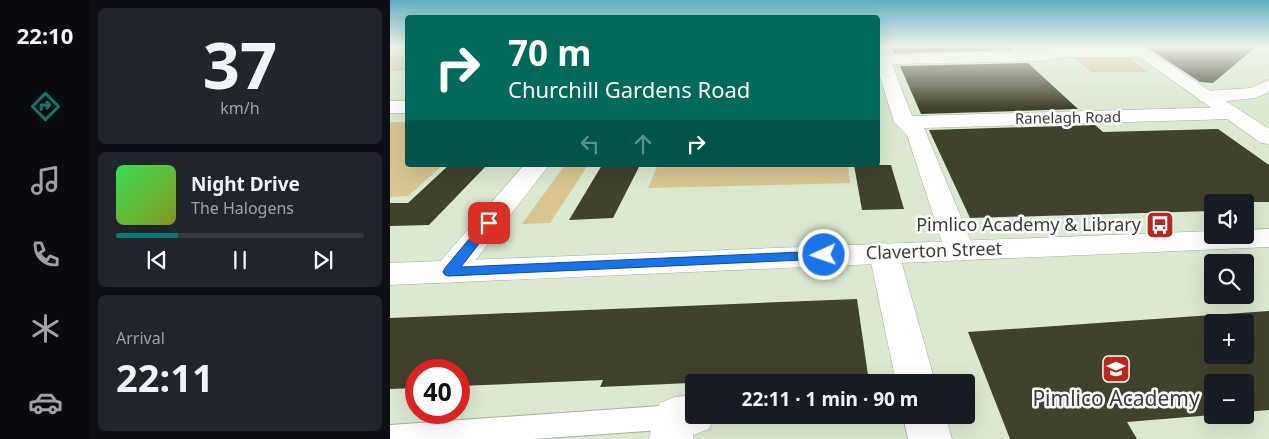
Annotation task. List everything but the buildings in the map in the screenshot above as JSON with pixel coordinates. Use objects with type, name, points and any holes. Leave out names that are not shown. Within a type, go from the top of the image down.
[{"type":"street","points":[[883,66],[904,122],[917,132],[960,251]]},
{"type":"street","points":[[1162,66],[1269,138]]},
{"type":"street","points":[[1207,97],[1261,94]]},
{"type":"street","points":[[390,107],[405,106]]},
{"type":"street","name":"Ranelagh Road","points":[[904,122],[1232,113]]},
{"type":"street","points":[[449,272],[535,167]]},
{"type":"street","name":"Claverton Street","points":[[390,274],[884,252],[960,251],[1269,238]]},
{"type":"street","points":[[884,252],[914,374]]},
{"type":"street","points":[[926,424],[930,439]]},
{"type":"lane","points":[[390,437],[680,424]]},
{"type":"shaded area","points":[[390,66],[405,66],[405,71],[390,71]]},
{"type":"shaded area","points":[[1085,66],[1140,66],[1148,72],[1091,72]]},
{"type":"shaded area","points":[[390,122],[405,122],[405,167],[441,167],[408,196],[390,197]]},
{"type":"shaded area","points":[[564,167],[587,167],[550,223],[522,224]]},
{"type":"shaded area","points":[[657,167],[848,167],[850,183],[648,188]]},
{"type":"place","name":"Pimlico Academy & Library","points":[[1160,225]]},
{"type":"place","name":"Pimlico Academy","points":[[1116,369]]},
{"type":"route","points":[[489,223],[449,272],[824,255]]}]
